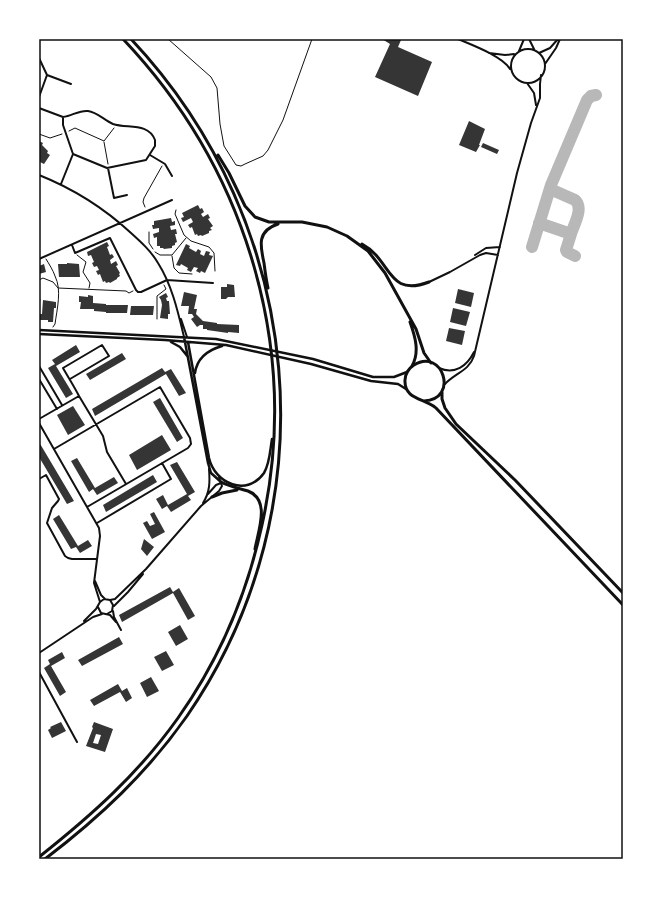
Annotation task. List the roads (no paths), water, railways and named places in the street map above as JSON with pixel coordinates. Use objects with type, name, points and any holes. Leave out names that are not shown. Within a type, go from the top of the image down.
[{"type":"main road","points":[[39,857],[82,823],[114,794],[153,751],[178,718],[205,675],[224,638],[241,599],[254,559],[269,494],[274,452],[275,413],[273,358],[265,309],[251,256],[236,213],[215,167],[190,124],[159,80],[123,39]]},
{"type":"main road","points":[[131,39],[172,87],[192,115],[227,178],[245,219],[260,264],[271,311]]},
{"type":"main road","points":[[208,142],[227,169],[243,203],[250,214],[266,222],[302,222],[319,224],[340,232],[368,248],[376,254],[395,279],[402,284],[414,286],[429,282]]},
{"type":"main road","points":[[45,859],[81,831],[113,802],[134,781],[160,751],[186,716],[205,686],[222,655],[253,583],[264,545],[272,505],[278,467],[280,425],[280,390],[277,348],[261,242],[263,235],[268,229],[283,222]]},
{"type":"main road","points":[[355,241],[368,251],[380,266],[416,329],[424,353],[431,363],[439,368],[444,376],[442,391],[444,404],[456,424],[512,477],[623,593]]},
{"type":"main road","points":[[407,314],[413,330],[416,346],[416,356],[412,366],[407,372],[405,381],[407,390]]},
{"type":"main road","points":[[39,330],[220,340],[289,354],[373,377],[394,377],[407,372]]},
{"type":"main road","points":[[39,334],[167,340],[226,345],[329,368],[371,381],[398,384],[407,390],[414,398],[424,401],[436,408],[623,605]]},
{"type":"main road","points":[[186,337],[210,462],[219,477],[226,482],[235,485],[247,484],[263,474],[268,460],[275,413]]},
{"type":"main road","points":[[167,340],[182,349],[189,362]]},
{"type":"main road","points":[[187,342],[189,362],[208,465],[213,475],[221,482],[254,494],[259,500],[261,506],[254,559]]},
{"type":"main road","points":[[195,379],[197,366],[203,356],[213,349],[226,345]]},
{"type":"main road","points":[[412,366],[422,362],[431,363]]},
{"type":"main road","points":[[424,401],[434,398],[442,391]]},
{"type":"main road","points":[[212,497],[228,491],[239,489]]},
{"type":"street","points":[[458,39],[488,52],[506,63],[517,78],[526,82],[532,88],[535,95],[535,108]]},
{"type":"street","points":[[519,52],[524,39]]},
{"type":"street","points":[[529,39],[534,50]]},
{"type":"street","points":[[539,53],[550,48],[559,39]]},
{"type":"street","points":[[444,385],[468,366],[473,358],[520,161],[535,108],[540,98],[540,84],[542,75],[545,65],[556,48],[559,39]]},
{"type":"street","points":[[488,52],[505,55],[516,54],[527,49],[534,50],[542,57],[545,65]]},
{"type":"street","points":[[512,72],[512,62],[516,54]]},
{"type":"street","points":[[39,58],[47,75],[71,84]]},
{"type":"street","points":[[39,97],[47,75]]},
{"type":"street","points":[[526,82],[534,81],[542,75]]},
{"type":"street","points":[[39,108],[63,117],[82,111],[90,112],[117,125],[137,126],[151,133],[155,138],[156,143],[146,160],[108,168],[100,167],[73,154]]},
{"type":"street","points":[[61,184],[73,154],[62,122],[63,117]]},
{"type":"street","points":[[150,155],[164,163],[172,176]]},
{"type":"street","points":[[108,168],[114,198],[127,195]]},
{"type":"street","points":[[39,175],[61,184],[97,205],[120,224],[151,254],[167,280],[186,337]]},
{"type":"street","points":[[39,259],[172,200]]},
{"type":"street","points":[[72,245],[75,253],[110,238],[138,292],[167,280],[213,283]]},
{"type":"street","points":[[429,282],[450,272],[486,248],[500,247]]},
{"type":"street","points":[[472,258],[484,254],[498,256]]},
{"type":"street","points":[[70,379],[109,356],[102,345],[63,368],[103,436],[108,452],[126,484]]},
{"type":"street","points":[[439,368],[450,371],[460,368],[470,359],[476,347]]},
{"type":"street","points":[[39,366],[62,406]]},
{"type":"street","points":[[39,379],[57,409]]},
{"type":"street","points":[[54,449],[160,387],[191,442],[188,448],[87,507]]},
{"type":"street","points":[[39,419],[79,396]]},
{"type":"street","points":[[39,423],[97,523],[100,533],[94,577],[95,587],[100,602]]},
{"type":"street","points":[[97,523],[171,479],[162,463]]},
{"type":"street","points":[[208,465],[208,495]]},
{"type":"street","points":[[39,479],[46,475],[59,499],[52,508],[47,525],[65,556],[70,559],[96,559]]},
{"type":"street","points":[[201,506],[220,490],[221,482],[219,477]]},
{"type":"street","points":[[116,622],[113,610],[114,607],[201,506],[215,487],[221,482],[226,482]]},
{"type":"street","points":[[94,577],[100,594],[105,599],[110,600],[115,599],[146,570]]},
{"type":"street","points":[[82,624],[100,602],[105,599]]},
{"type":"street","points":[[110,600],[114,607]]},
{"type":"street","points":[[98,606],[99,611],[102,614]]},
{"type":"street","points":[[39,654],[94,616],[107,614],[113,610]]},
{"type":"street","points":[[107,614],[116,622],[121,630]]},
{"type":"street","points":[[39,672],[77,742]]}]
